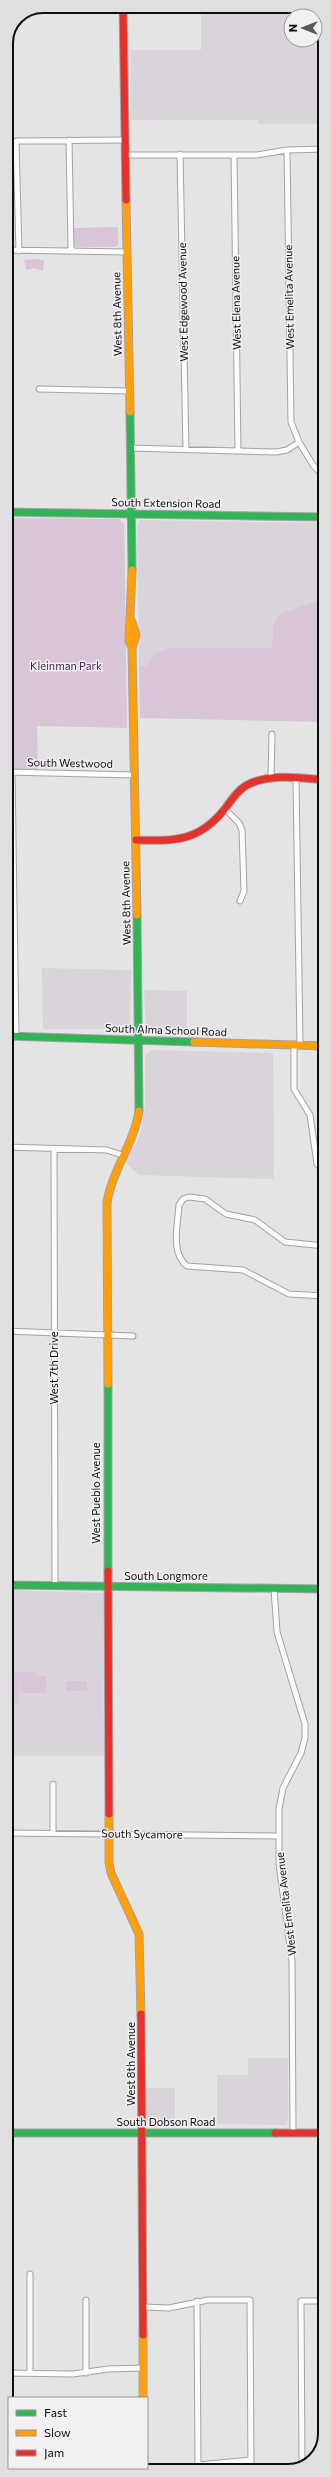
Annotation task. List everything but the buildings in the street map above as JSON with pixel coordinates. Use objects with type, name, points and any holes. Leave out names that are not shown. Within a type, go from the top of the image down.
[{"type":"street","name":"West 8th Avenue","points":[[122,1154],[134,1131],[138,1114],[139,1040],[132,648],[129,641],[132,622],[132,513],[123,13]]},
{"type":"street","points":[[69,140],[71,251]]},
{"type":"street","points":[[19,250],[16,141],[125,140]]},
{"type":"street","points":[[126,155],[234,155],[266,154],[287,150],[318,149]]},
{"type":"street","name":"West Emelita Avenue","points":[[287,150],[291,422],[299,442],[318,469]]},
{"type":"street","name":"West Edgewood Avenue","points":[[180,154],[186,450]]},
{"type":"street","name":"West Elena Avenue","points":[[234,155],[238,451]]},
{"type":"street","points":[[13,250],[127,252]]},
{"type":"street","points":[[39,389],[129,391]]},
{"type":"street","points":[[130,448],[276,452],[287,450],[299,442]]},
{"type":"street","name":"South Extension Road","points":[[13,512],[318,517]]},
{"type":"street","points":[[271,779],[272,734]]},
{"type":"street","name":"South Westwood","points":[[13,772],[134,775]]},
{"type":"street","points":[[136,840],[170,841],[193,837],[210,828],[225,809],[249,784],[271,779],[318,780]]},
{"type":"street","points":[[296,780],[297,1044],[294,1089],[310,1115],[318,1165]]},
{"type":"street","points":[[225,809],[239,823],[242,830],[244,891],[240,901]]},
{"type":"street","points":[[13,894],[16,1036]]},
{"type":"street","name":"South Alma School Road","points":[[16,1036],[318,1046]]},
{"type":"street","points":[[13,1147],[107,1150],[122,1154]]},
{"type":"street","name":"West 7th Drive","points":[[54,1148],[55,1586]]},
{"type":"street","name":"West Pueblo Avenue","points":[[109,1834],[107,1335],[108,1189],[122,1154]]},
{"type":"street","points":[[318,1245],[285,1242],[255,1220],[226,1214],[205,1199],[189,1197],[183,1200],[179,1205],[177,1249],[182,1262],[188,1266],[243,1270],[289,1294],[318,1296]]},
{"type":"street","points":[[13,1332],[133,1336]]},
{"type":"street","name":"South Longmore","points":[[13,1586],[318,1589]]},
{"type":"street","name":"West Emelita Avenue","points":[[274,1588],[277,1632],[305,1724],[305,1738],[301,1753],[283,1788],[280,1798],[279,1836],[281,1880],[292,1961],[293,2133]]},
{"type":"street","points":[[53,1784],[53,1834]]},
{"type":"street","name":"South Sycamore","points":[[13,1833],[279,1836]]},
{"type":"street","name":"West 8th Avenue","points":[[109,1834],[110,1874],[118,1892],[132,1914],[140,1938],[143,2397]]},
{"type":"street","name":"South Dobson Road","points":[[13,2133],[318,2133]]},
{"type":"street","points":[[30,2274],[30,2373]]},
{"type":"street","points":[[86,2300],[86,2373]]},
{"type":"street","points":[[143,2307],[169,2308],[197,2301],[250,2300],[252,2464]]},
{"type":"street","points":[[197,2301],[198,2464]]},
{"type":"street","points":[[302,2460],[301,2301],[318,2301]]},
{"type":"street","points":[[13,2373],[86,2373],[108,2369],[143,2368]]},
{"type":"street","points":[[209,2464],[252,2460]]},
{"type":"shaded area","points":[[201,13],[283,13],[283,48],[318,48],[318,124],[258,124],[258,120],[130,120],[131,50],[201,50]]},
{"type":"shaded area","points":[[140,520],[318,523],[317,601],[279,614],[273,625],[272,648],[168,648],[156,653],[147,665],[139,666],[137,525]]},
{"type":"shaded area","points":[[42,968],[131,970],[130,1029],[43,1029]]},
{"type":"shaded area","points":[[144,990],[187,991],[187,1033],[151,1032],[146,1030]]},
{"type":"shaded area","points":[[151,1050],[273,1053],[274,1179],[139,1175],[123,1160],[136,1144],[141,1130],[145,1106],[145,1055]]},
{"type":"shaded area","points":[[13,1590],[103,1593],[104,1756],[13,1756]]},
{"type":"shaded area","points":[[248,2058],[288,2058],[288,2120],[285,2125],[217,2124],[217,2075],[248,2075]]},
{"type":"shaded area","points":[[145,2088],[175,2088],[175,2124],[146,2122]]},
{"type":"green space","points":[[118,227],[118,245],[116,247],[76,247],[74,244],[73,228]]},
{"type":"green space","points":[[24,260],[44,260],[43,271],[34,268],[26,270]]},
{"type":"green space","name":"Kleinman Park","points":[[13,518],[119,519],[124,523],[127,728],[37,726],[38,770],[13,769]]},
{"type":"green space","points":[[318,523],[318,722],[140,718],[139,666],[147,665],[156,653],[168,648],[272,648],[273,625],[279,614],[317,601]]},
{"type":"green space","points":[[13,1672],[36,1672],[36,1676],[46,1676],[47,1693],[20,1693],[19,1676],[19,1703],[13,1703]]},
{"type":"green space","points":[[66,1681],[87,1681],[87,1691],[66,1691]]},
{"type":"traffic: fast","points":[[130,412],[132,570]]},
{"type":"traffic: fast","points":[[13,512],[318,517]]},
{"type":"traffic: fast","points":[[137,915],[139,1111]]},
{"type":"traffic: fast","points":[[13,1036],[194,1042]]},
{"type":"traffic: fast","points":[[108,1384],[108,1571]]},
{"type":"traffic: fast","points":[[13,1585],[318,1589]]},
{"type":"traffic: fast","points":[[13,2133],[275,2133]]},
{"type":"traffic: slow","points":[[126,200],[130,412]]},
{"type":"traffic: slow","points":[[132,570],[129,641],[132,648],[137,915]]},
{"type":"traffic: slow","points":[[132,622],[136,635],[132,648]]},
{"type":"traffic: slow","points":[[194,1042],[318,1046]]},
{"type":"traffic: slow","points":[[108,1384],[107,1203],[113,1179],[133,1135],[139,1111]]},
{"type":"traffic: slow","points":[[109,1814],[109,1862],[111,1873],[139,1934],[141,2014]]},
{"type":"traffic: slow","points":[[143,2335],[143,2397]]},
{"type":"traffic: jam","points":[[123,13],[126,200]]},
{"type":"traffic: jam","points":[[136,840],[174,839],[195,834],[214,821],[241,789],[249,784],[267,778],[277,777],[318,779]]},
{"type":"traffic: jam","points":[[108,1571],[109,1814]]},
{"type":"traffic: jam","points":[[141,2014],[143,2335]]},
{"type":"traffic: jam","points":[[275,2133],[318,2133]]}]
